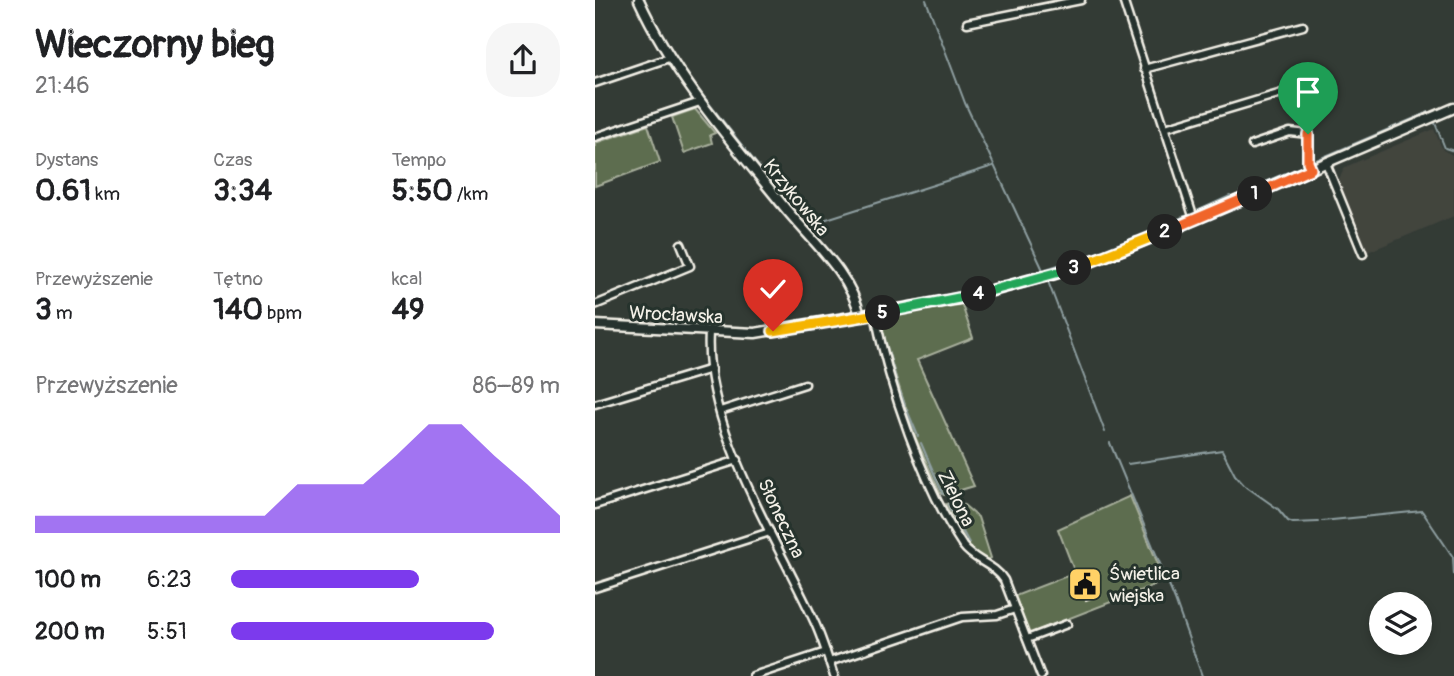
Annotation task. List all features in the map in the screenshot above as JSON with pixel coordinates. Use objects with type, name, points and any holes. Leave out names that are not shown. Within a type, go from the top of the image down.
[{"type":"street","name":"Krzykowska","points":[[639,0],[669,58],[700,102],[843,276],[860,316]]},
{"type":"street","points":[[967,23],[1081,0]]},
{"type":"street","points":[[1123,0],[1144,69],[1197,218]]},
{"type":"street","points":[[1144,69],[1303,26]]},
{"type":"street","points":[[595,83],[669,58]]},
{"type":"street","points":[[1165,128],[1295,89]]},
{"type":"street","points":[[595,137],[700,102]]},
{"type":"street","name":"Wrocławska","points":[[595,325],[709,333],[764,332],[959,299],[1055,275],[1122,250],[1454,108]]},
{"type":"street","points":[[1252,145],[1290,132],[1308,134],[1308,162],[1311,169]]},
{"type":"street","points":[[1326,163],[1363,254]]},
{"type":"street","points":[[595,305],[690,265],[681,244]]},
{"type":"street","name":"Zielona","points":[[875,314],[901,410],[940,501],[965,549],[999,572],[1041,676]]},
{"type":"street","name":"Słoneczna","points":[[709,333],[711,369],[720,411],[770,532],[815,623],[834,676]]},
{"type":"street","points":[[595,404],[711,369]]},
{"type":"street","points":[[720,411],[805,384]]},
{"type":"street","points":[[595,505],[738,460]]},
{"type":"street","points":[[595,588],[770,532]]},
{"type":"street","points":[[829,662],[962,617],[997,615],[1016,609]]},
{"type":"street","points":[[1027,639],[1067,624]]},
{"type":"street","points":[[753,676],[826,652]]},
{"type":"shaded area","points":[[1434,129],[1443,150],[1454,156],[1454,216],[1368,252],[1338,181],[1345,167]]},
{"type":"green space","points":[[695,109],[715,133],[710,135],[712,143],[684,153],[672,117]]},
{"type":"green space","points":[[648,125],[660,162],[595,186],[595,143]]},
{"type":"green space","points":[[961,302],[973,338],[917,360],[974,486],[944,495],[940,493],[916,439],[880,328],[883,317]]},
{"type":"green space","points":[[1130,496],[1165,581],[1029,634],[1015,596],[1075,573],[1058,529]]},
{"type":"green space","points":[[958,500],[978,517],[991,558],[986,561],[971,551],[946,504]]},
{"type":"building","name":"Świetlica wiejska","points":[[1091,570],[1095,580],[1090,582],[1096,596],[1086,600],[1076,576]]},
{"type":"waterway","points":[[645,0],[650,14]]},
{"type":"waterway","points":[[926,0],[965,103],[1043,270],[1090,255]]},
{"type":"waterway","points":[[654,22],[690,79],[796,214]]},
{"type":"waterway","points":[[1314,161],[1429,112]]},
{"type":"waterway","points":[[1435,123],[1445,148],[1454,151]]},
{"type":"waterway","points":[[814,223],[993,166]]},
{"type":"waterway","points":[[1240,192],[1303,166]]},
{"type":"waterway","points":[[1197,211],[1230,196]]},
{"type":"waterway","points":[[1150,232],[1185,216]]},
{"type":"waterway","points":[[1106,250],[1136,237]]},
{"type":"waterway","points":[[1049,284],[1105,432]]},
{"type":"waterway","points":[[881,325],[898,386]]},
{"type":"waterway","points":[[900,391],[905,405]]},
{"type":"waterway","points":[[907,410],[918,436]]},
{"type":"waterway","points":[[921,443],[943,494]]},
{"type":"waterway","points":[[1110,443],[1175,600],[1202,676]]},
{"type":"waterway","points":[[1128,464],[1222,450],[1235,475],[1244,485],[1278,509],[1288,521],[1318,522]]},
{"type":"waterway","points":[[948,504],[969,543]]},
{"type":"waterway","points":[[1322,521],[1422,511],[1453,557],[1454,575]]},
{"type":"waterway","points":[[972,549],[985,560]]},
{"type":"place","name":"Świetlica wiejska","points":[[1085,584]]},
{"type":"route","points":[[773,331],[908,310],[959,299],[1055,275],[1101,259],[1311,169],[1308,162],[1308,134]]}]
